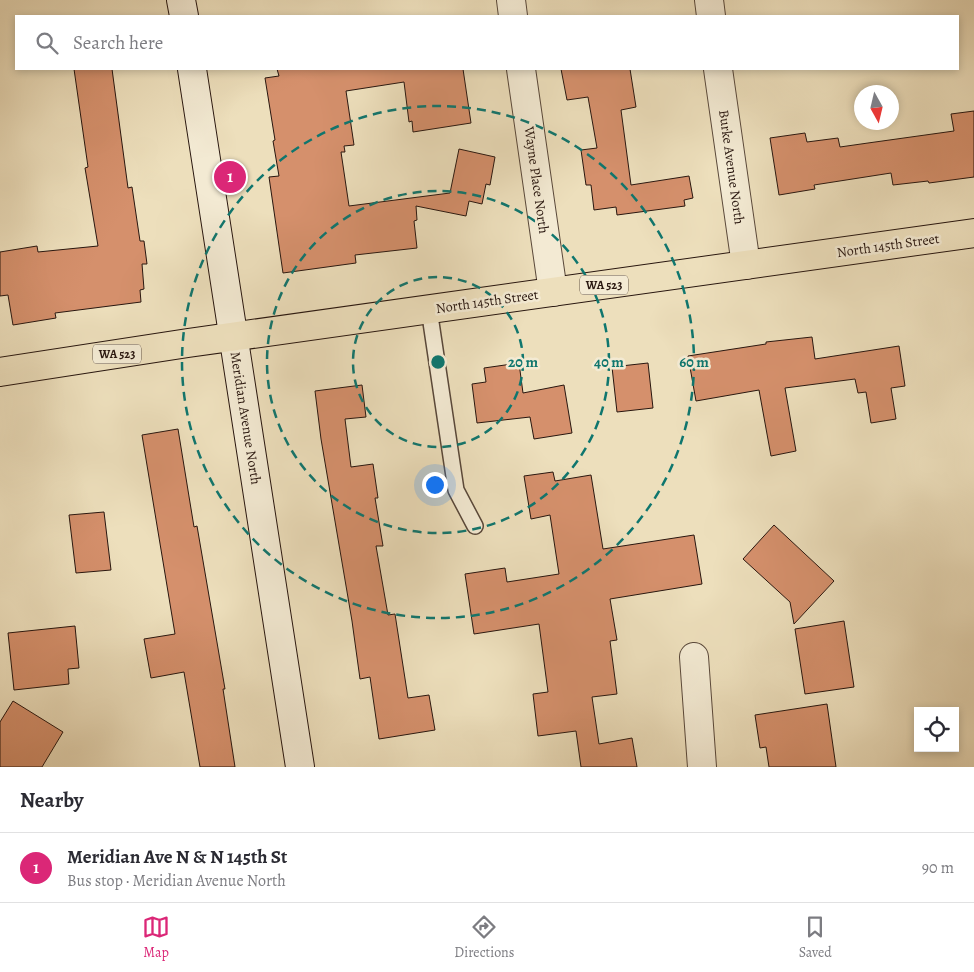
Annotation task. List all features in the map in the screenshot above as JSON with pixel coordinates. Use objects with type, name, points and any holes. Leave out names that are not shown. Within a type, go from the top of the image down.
[{"type":"main road","name":"North 145th Street","points":[[0,372],[429,309],[974,233]]},
{"type":"street","points":[[181,0],[184,15]]},
{"type":"street","points":[[511,0],[514,15]]},
{"type":"street","points":[[709,0],[711,15]]},
{"type":"street","name":"Meridian Avenue North","points":[[192,70],[300,767]]},
{"type":"street","name":"Wayne Place North","points":[[521,70],[553,292]]},
{"type":"street","name":"Burke Avenue North","points":[[718,70],[746,265]]},
{"type":"street","points":[[694,657],[702,767]]},
{"type":"lane","points":[[429,309],[456,490],[476,526]]},
{"type":"building","points":[[74,70],[112,70],[128,188],[132,187],[140,241],[144,241],[147,264],[142,264],[144,289],[140,290],[141,302],[55,313],[56,318],[13,325],[8,295],[0,296],[0,252],[37,246],[38,252],[98,246],[85,168],[88,167]]},
{"type":"building","points":[[277,70],[463,70],[471,123],[413,132],[412,121],[409,122],[404,82],[346,91],[354,145],[344,146],[345,152],[341,152],[349,206],[450,193],[459,149],[495,157],[490,185],[486,184],[482,204],[469,201],[466,216],[416,206],[417,220],[414,221],[417,248],[355,255],[356,263],[283,273],[269,177],[279,176],[265,78],[279,76]]},
{"type":"building","points":[[561,70],[630,70],[636,107],[621,110],[631,185],[689,176],[693,198],[684,200],[685,206],[617,215],[616,207],[594,210],[591,185],[586,185],[581,150],[597,148],[588,97],[567,100]]},
{"type":"building","points":[[974,111],[974,177],[929,183],[928,181],[893,185],[891,173],[814,185],[815,189],[779,195],[770,138],[805,133],[807,142],[838,138],[840,147],[954,131],[951,114]]},
{"type":"building","points":[[812,337],[815,359],[899,346],[905,386],[891,388],[896,419],[871,423],[866,392],[858,393],[855,379],[785,388],[796,451],[771,456],[759,390],[696,401],[688,356],[766,344],[766,342]]},
{"type":"building","points":[[519,363],[523,393],[564,385],[572,433],[534,439],[530,417],[477,423],[472,384],[486,382],[484,368]]},
{"type":"building","points":[[648,363],[653,408],[617,412],[612,367]]},
{"type":"building","points":[[362,385],[366,417],[345,419],[351,467],[373,464],[378,498],[375,498],[383,546],[376,546],[388,615],[395,614],[408,698],[429,695],[435,730],[379,739],[370,677],[360,679],[315,391]]},
{"type":"building","points":[[178,429],[194,527],[197,526],[225,689],[223,689],[235,767],[200,767],[184,672],[151,678],[144,639],[175,634],[142,435]]},
{"type":"building","points":[[553,472],[555,481],[591,475],[603,549],[694,535],[702,584],[610,599],[617,640],[610,641],[617,694],[592,697],[599,744],[632,738],[637,767],[581,767],[576,731],[538,736],[533,694],[548,692],[539,624],[474,634],[465,574],[505,568],[507,582],[559,574],[550,515],[531,519],[524,476]]},
{"type":"building","points":[[104,512],[111,570],[76,573],[69,515]]},
{"type":"building","points":[[774,525],[834,581],[794,624],[790,602],[743,559]]},
{"type":"building","points":[[844,621],[854,687],[805,694],[795,629]]},
{"type":"building","points":[[75,626],[79,668],[68,669],[69,684],[14,690],[8,633]]},
{"type":"building","points":[[13,701],[63,732],[42,767],[0,767],[0,722]]},
{"type":"building","points":[[827,704],[836,767],[769,767],[766,747],[760,748],[755,715]]},
{"type":"place","name":"Meridian Ave N & N 145th St","points":[[230,177]]}]
